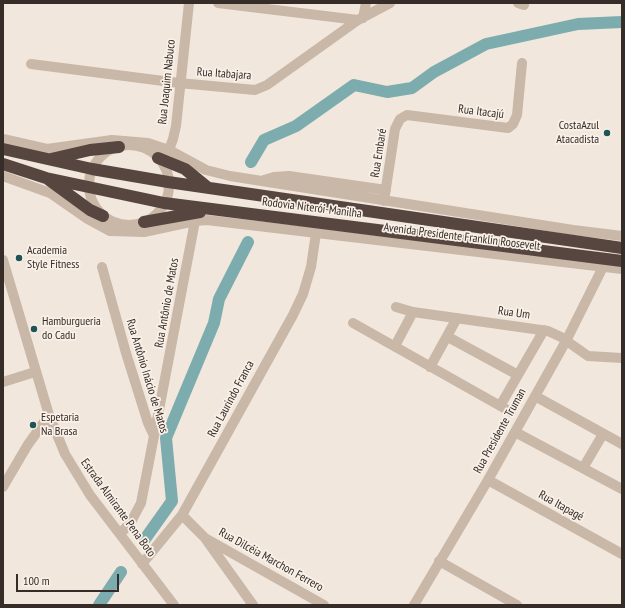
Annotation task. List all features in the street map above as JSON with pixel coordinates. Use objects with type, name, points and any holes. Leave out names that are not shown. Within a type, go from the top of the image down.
[{"type":"highway","points":[[47,160],[90,150],[118,147]]},
{"type":"highway","name":"Rodovia Niterói-Manilha","points":[[3,149],[47,160],[168,182],[622,248]]},
{"type":"highway","points":[[158,158],[185,169],[208,187]]},
{"type":"highway","name":"Rodovia Niterói-Manilha","points":[[3,164],[46,178],[164,203],[622,261]]},
{"type":"highway","points":[[46,178],[90,210],[103,216]]},
{"type":"highway","points":[[144,222],[214,209]]},
{"type":"highway","points":[[567,254],[599,267]]},
{"type":"street","name":"Rua Joaquim Nabuco","points":[[169,150],[176,126],[179,83],[189,3]]},
{"type":"street","points":[[218,3],[361,19],[366,3]]},
{"type":"street","name":"Rua Itabajara","points":[[31,64],[245,90],[262,88],[361,19],[390,3]]},
{"type":"street","name":"Rua Itacajú","points":[[407,115],[508,128],[513,124],[517,115],[522,63]]},
{"type":"street","name":"Rua Embaré","points":[[384,201],[395,129],[400,119],[407,115]]},
{"type":"street","name":"Avenida Presidente Franklin Roosevelt","points":[[3,139],[47,149],[112,140],[133,140],[154,144],[169,150],[206,170],[260,181],[573,230],[622,236]]},
{"type":"street","points":[[130,146],[142,148],[158,158],[166,171],[168,182],[164,203],[156,214],[144,222],[113,227],[93,204],[89,188],[92,169],[100,158],[108,151],[118,147],[130,146]]},
{"type":"street","points":[[158,158],[169,150]]},
{"type":"street","name":"Avenida Presidente Franklin Roosevelt","points":[[3,176],[50,193],[86,218],[113,227],[144,232],[195,221],[223,222],[622,270]]},
{"type":"street","points":[[260,181],[274,177],[289,176],[386,190]]},
{"type":"street","name":"Rua Antônio de Matos","points":[[154,436],[195,221]]},
{"type":"street","name":"Rua Laurindo Franca","points":[[142,564],[182,515],[303,294],[310,267],[316,233]]},
{"type":"street","name":"Estrada Almirante Pena Boto","points":[[3,260],[35,372],[49,415],[65,454],[75,472],[174,605]]},
{"type":"street","name":"Rua Antônio Inácio de Matos","points":[[102,267],[130,368],[148,423],[154,436],[141,503],[131,522],[120,534]]},
{"type":"street","name":"Rua Presidente Truman","points":[[414,605],[488,480],[566,341],[599,267]]},
{"type":"street","name":"Rua Um","points":[[396,307],[413,312],[544,330],[554,333],[588,356],[622,358]]},
{"type":"street","points":[[395,346],[413,312]]},
{"type":"street","points":[[430,367],[448,337],[457,318]]},
{"type":"street","points":[[353,323],[511,412]]},
{"type":"street","points":[[500,406],[544,330]]},
{"type":"street","points":[[448,337],[518,375]]},
{"type":"street","points":[[3,382],[35,372]]},
{"type":"street","points":[[535,396],[622,444]]},
{"type":"street","points":[[3,487],[27,446],[49,415]]},
{"type":"street","points":[[515,432],[622,489]]},
{"type":"street","points":[[583,468],[603,434]]},
{"type":"street","name":"Rua Itapagé","points":[[488,480],[622,554]]},
{"type":"street","points":[[182,515],[205,538],[253,605]]},
{"type":"street","name":"Rua Dilcéia Marchon Ferrero","points":[[205,538],[324,605]]},
{"type":"street","points":[[439,562],[517,605]]},
{"type":"waterway","points":[[251,162],[264,140],[296,126],[354,85],[387,92],[412,88],[434,72],[486,44],[578,24],[622,22]]},
{"type":"waterway","points":[[145,539],[172,501],[166,438],[214,323],[219,299],[248,242]]},
{"type":"waterway","points":[[99,605],[121,572]]},
{"type":"place","name":"CostaAzul Atacadista","points":[[607,133]]},
{"type":"place","name":"Academia Style Fitness","points":[[19,258]]},
{"type":"place","name":"Hamburgueria do Cadu","points":[[34,329]]},
{"type":"place","name":"Espetaria Na Brasa","points":[[33,425]]}]
